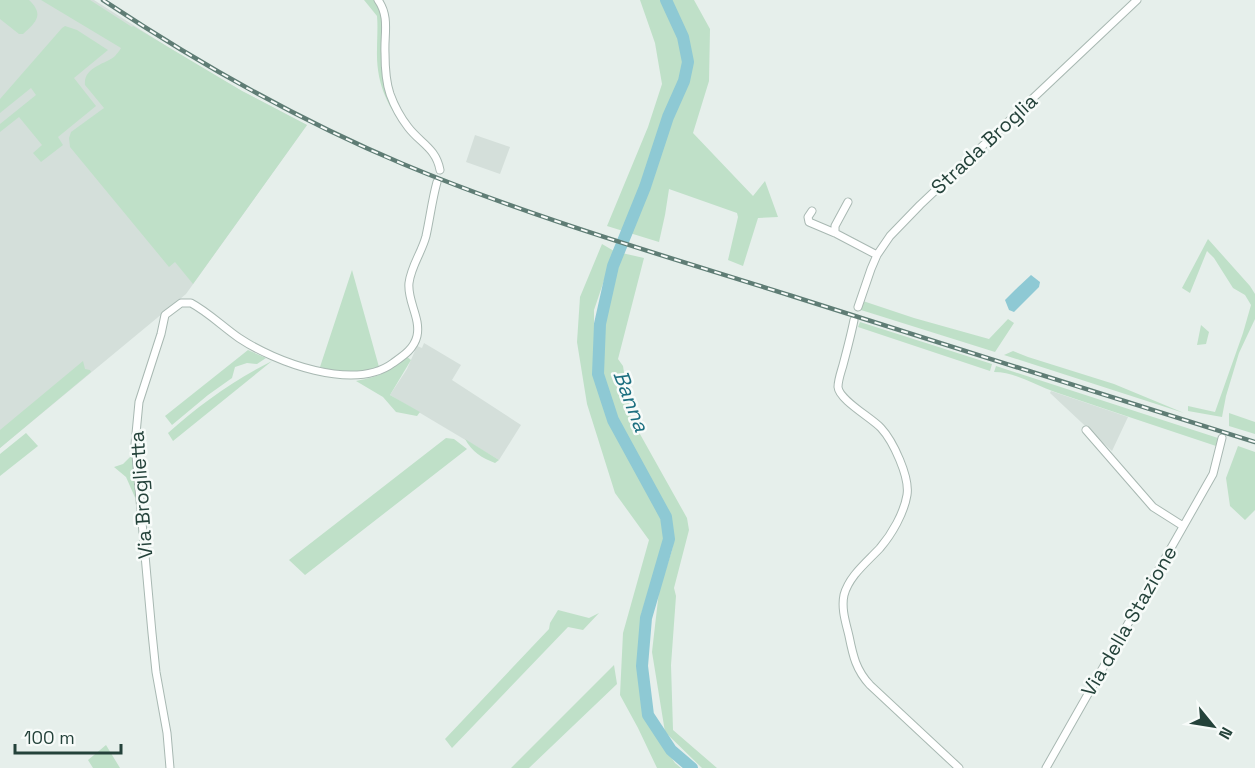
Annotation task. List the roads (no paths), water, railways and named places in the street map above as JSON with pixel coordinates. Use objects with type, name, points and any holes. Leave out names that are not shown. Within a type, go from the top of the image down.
[{"type":"street","points":[[378,0],[386,16],[385,61],[391,98],[408,127],[434,153],[440,170]]},
{"type":"street","name":"Strada Broglia","points":[[858,307],[877,255],[890,236],[1137,0]]},
{"type":"street","name":"Via Broglietta","points":[[170,768],[167,733],[154,654],[135,451],[139,402],[165,315],[181,303],[191,303],[239,338],[276,358],[332,374],[362,375],[383,369],[409,351],[417,336],[418,324],[409,284],[412,270],[426,238],[437,182]]},
{"type":"street","points":[[835,233],[835,226],[848,202]]},
{"type":"street","points":[[812,212],[808,216],[809,222],[877,255]]},
{"type":"street","points":[[855,320],[839,380],[839,391],[845,399],[872,419],[886,434],[903,470],[907,493],[903,508],[889,536],[858,571],[846,590],[843,610],[855,662],[862,676],[959,768]]},
{"type":"street","points":[[1086,430],[1153,507],[1183,526]]},
{"type":"street","name":"Via della Stazione","points":[[1046,768],[1213,474],[1222,438]]},
{"type":"water","points":[[1031,275],[1040,282],[1039,287],[1014,312],[1009,310],[1005,300]]},
{"type":"waterway","name":"Banna","points":[[666,0],[683,37],[688,62],[684,81],[668,117],[645,187],[613,266],[600,324],[598,374],[613,420],[666,517],[669,539],[646,618],[642,666],[648,715],[671,750],[692,768]]},
{"type":"railway","points":[[103,0],[212,68],[325,129],[451,183],[596,234],[1255,442]]}]
